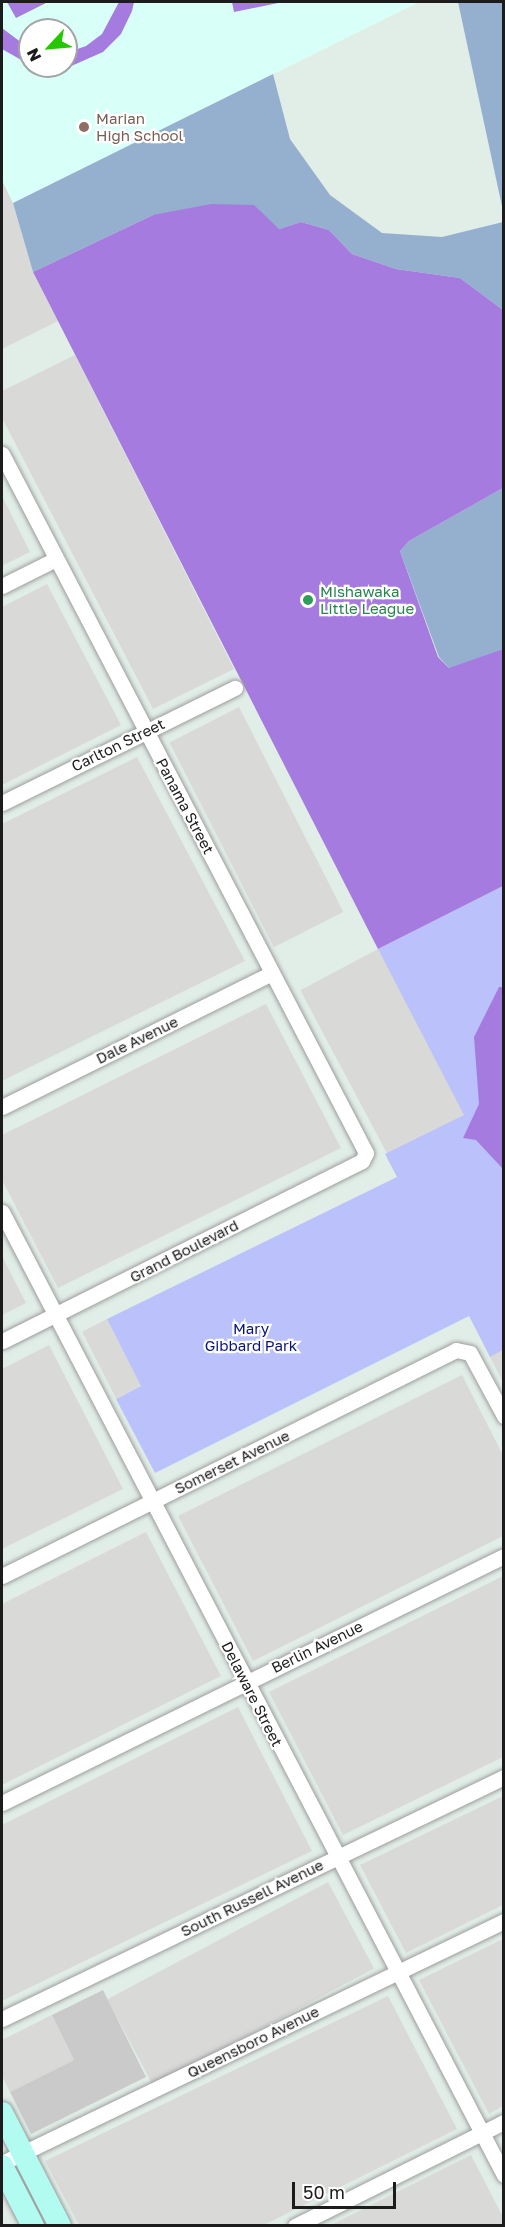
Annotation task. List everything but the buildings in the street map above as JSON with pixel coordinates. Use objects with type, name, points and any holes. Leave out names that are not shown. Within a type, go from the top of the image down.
[{"type":"street","name":"Panama Street","points":[[2,454],[272,973],[365,1158]]},
{"type":"street","points":[[2,586],[56,559]]},
{"type":"street","name":"Carlton Street","points":[[2,803],[235,688]]},
{"type":"street","name":"Dale Avenue","points":[[2,1107],[272,973]]},
{"type":"street","name":"Grand Boulevard","points":[[2,1341],[365,1158]]},
{"type":"street","name":"Delaware Street","points":[[2,1212],[336,1857],[504,2175]]},
{"type":"street","name":"Somerset Avenue","points":[[2,1576],[456,1350],[470,1353],[504,1416]]},
{"type":"street","name":"Berlin Avenue","points":[[2,1803],[504,1556]]},
{"type":"street","name":"South Russell Avenue","points":[[2,2019],[504,1777]]},
{"type":"street","name":"Queensboro Avenue","points":[[2,2165],[22,2153],[504,1921]]},
{"type":"street","points":[[2,2113],[60,2226]]},
{"type":"street","points":[[295,2226],[504,2122]]},
{"type":"street","points":[[2,2165],[33,2226]]},
{"type":"shaded area","name":"Marian High School","points":[[2,2],[419,2],[13,203],[2,180]]},
{"type":"shaded area","points":[[7,2],[48,2],[16,18]]},
{"type":"shaded area","points":[[119,2],[134,2],[121,34],[103,52],[78,63],[78,49],[86,46],[102,34]]},
{"type":"shaded area","points":[[232,2],[283,2],[234,12]]},
{"type":"shaded area","points":[[458,2],[503,2],[503,211]]},
{"type":"shaded area","points":[[2,28],[18,40],[18,58],[2,49]]},
{"type":"shaded area","points":[[273,74],[290,139],[330,195],[382,233],[442,237],[503,222],[503,310],[460,278],[396,269],[352,254],[329,230],[301,222],[279,229],[153,215],[33,272],[13,203]]},
{"type":"shaded area","points":[[2,180],[13,203],[33,272],[58,321],[2,349]]},
{"type":"shaded area","name":"Mishawaka Little League","points":[[211,204],[254,205],[279,229],[301,222],[329,230],[352,254],[396,269],[460,278],[503,310],[503,488],[409,541],[400,551],[438,657],[449,668],[503,649],[503,886],[378,949],[33,272],[153,215]]},
{"type":"shaded area","points":[[75,355],[234,669],[153,709],[2,418],[2,391]]},
{"type":"shaded area","points":[[503,488],[503,649],[450,669],[439,657],[400,551],[409,541]]},
{"type":"shaded area","points":[[2,496],[30,552],[2,566]]},
{"type":"shaded area","points":[[47,584],[121,725],[2,785],[2,607]]},
{"type":"shaded area","points":[[239,707],[343,912],[274,947],[170,742]]},
{"type":"shaded area","points":[[137,757],[245,961],[2,1081],[2,824]]},
{"type":"shaded area","points":[[378,949],[466,1114],[388,1155],[300,990]]},
{"type":"shaded area","points":[[499,987],[504,987],[503,1169],[476,1140],[463,1138],[479,1104],[474,1037]]},
{"type":"shaded area","points":[[266,1004],[341,1148],[58,1288],[2,1180],[2,1135]]},
{"type":"shaded area","points":[[2,1256],[26,1303],[2,1315]]},
{"type":"shaded area","points":[[107,1319],[141,1386],[116,1399],[82,1332]]},
{"type":"shaded area","points":[[49,1345],[123,1489],[2,1549],[2,1369]]},
{"type":"shaded area","points":[[503,1350],[503,1382],[490,1357]]},
{"type":"shaded area","points":[[462,1375],[503,1455],[503,1536],[253,1661],[178,1516]]},
{"type":"shaded area","points":[[146,1532],[221,1676],[2,1785],[2,1604]]},
{"type":"shaded area","points":[[503,1576],[503,1757],[343,1835],[269,1692]]},
{"type":"shaded area","points":[[238,1707],[312,1851],[2,2001],[2,1825]]},
{"type":"shaded area","points":[[503,1796],[503,1905],[406,1953],[360,1865]]},
{"type":"shaded area","points":[[328,1882],[374,1969],[153,2086],[107,1999]]},
{"type":"shaded area","points":[[503,1939],[503,2106],[489,2114],[419,1980]]},
{"type":"shaded area","points":[[103,1990],[146,2077],[31,2134],[10,2092],[74,2060],[52,2015]]},
{"type":"shaded area","points":[[388,1996],[457,2129],[264,2225],[79,2225],[45,2161]]},
{"type":"shaded area","points":[[52,2015],[74,2060],[10,2092],[2,2076],[2,2040]]},
{"type":"shaded area","points":[[471,2155],[503,2217],[503,2225],[331,2225]]},
{"type":"green space","name":"Mary Gibbard Park","points":[[503,886],[503,1350],[490,1357],[469,1316],[155,1473],[116,1399],[141,1386],[107,1319],[397,1177],[385,1154],[464,1115],[378,949]]},
{"type":"place","name":"Marian High School","points":[[84,127]]},
{"type":"place","name":"Mishawaka Little League","points":[[308,600]]}]
